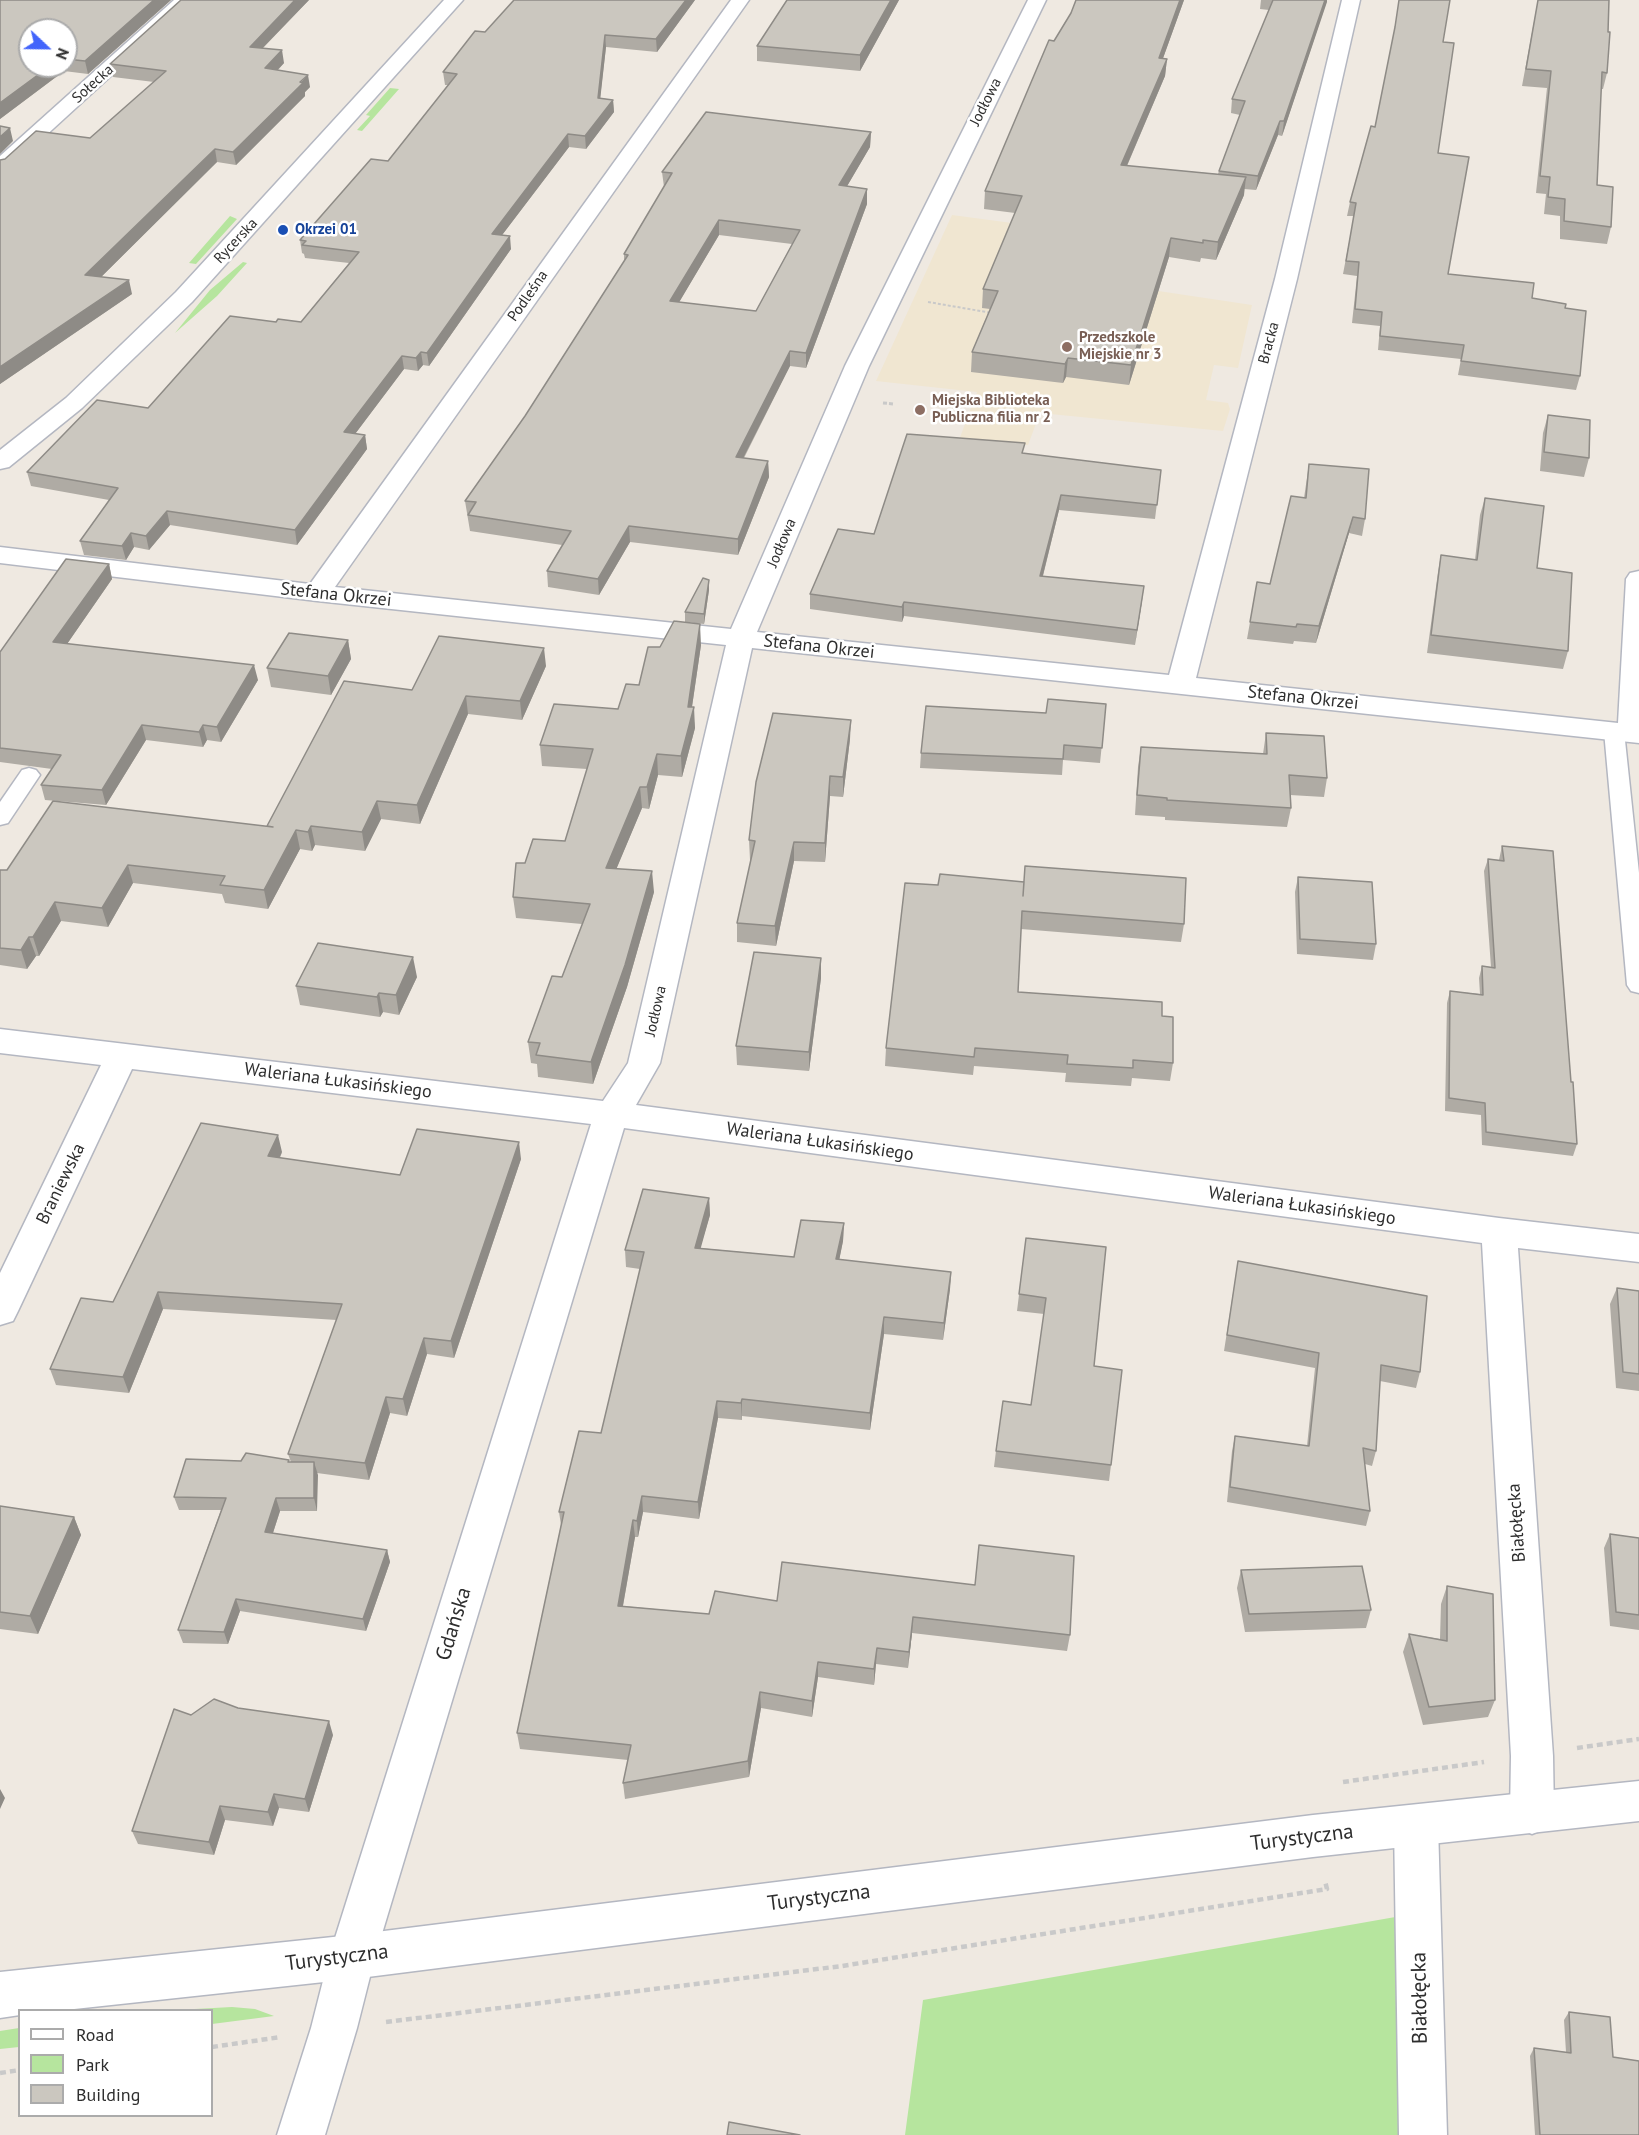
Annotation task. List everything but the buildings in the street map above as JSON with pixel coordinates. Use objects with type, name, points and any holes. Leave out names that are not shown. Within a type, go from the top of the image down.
[{"type":"street","name":"Sołecka","points":[[0,167],[185,0]]},
{"type":"street","name":"Rycerska","points":[[0,462],[75,403],[184,297],[454,0]]},
{"type":"street","name":"Podleśna","points":[[317,593],[740,0]]},
{"type":"street","name":"Jodłowa","points":[[611,1114],[633,1084],[644,1063],[741,638],[857,366],[1037,0]]},
{"type":"street","name":"Bracka","points":[[1180,685],[1286,279],[1352,0]]},
{"type":"street","name":"Stefana Okrzei","points":[[0,555],[317,593],[1628,733]]},
{"type":"street","points":[[1628,733],[1639,579]]},
{"type":"street","name":"Waleriana Łukasińskiego","points":[[0,1041],[611,1114],[1499,1232],[1639,1248]]},
{"type":"street","name":"Braniewska","points":[[0,1311],[121,1057]]},
{"type":"street","name":"Gdańska","points":[[302,2135],[334,2028],[352,1957],[611,1114]]},
{"type":"street","name":"Białołęcka","points":[[1499,1232],[1532,1756],[1532,1814]]},
{"type":"street","name":"Turystyczna","points":[[0,1995],[352,1957],[1416,1824],[1532,1814],[1639,1801]]},
{"type":"street","name":"Białołęcka","points":[[1416,1824],[1423,2135]]},
{"type":"lane","points":[[1628,733],[1639,985]]},
{"type":"lane","points":[[0,818],[29,775]]},
{"type":"path","points":[[924,301],[1002,314]]},
{"type":"path","points":[[1338,1783],[1532,1756],[1639,1738]]},
{"type":"path","points":[[213,2047],[334,2028],[842,1966],[1327,1889]]},
{"type":"path","points":[[0,2073],[18,2070]]},
{"type":"shaded area","name":"Przedszkole Miejskie nr 3","points":[[952,215],[1102,235],[1098,282],[1252,305],[1238,368],[1214,365],[1206,400],[1228,403],[1230,409],[1223,431],[1040,413],[1028,445],[959,440],[977,392],[876,381]]},
{"type":"green space","points":[[390,88],[399,89],[362,131],[357,130],[370,116],[366,115]]},
{"type":"green space","points":[[230,216],[237,219],[196,264],[189,263]]},
{"type":"green space","points":[[243,262],[247,263],[217,296],[175,333],[210,290]]},
{"type":"green space","points":[[1401,1916],[1402,2135],[905,2135],[923,2000]]},
{"type":"green space","points":[[232,2007],[255,2009],[274,2016],[213,2024],[213,2009],[195,2009]]},
{"type":"green space","points":[[18,2028],[18,2047],[0,2049],[0,2031]]},
{"type":"place","name":"Okrzei 01","points":[[283,230]]},
{"type":"place","name":"Przedszkole Miejskie nr 3","points":[[1067,347]]},
{"type":"place","name":"Miejska Biblioteka Publiczna filia nr 2","points":[[920,410]]}]
